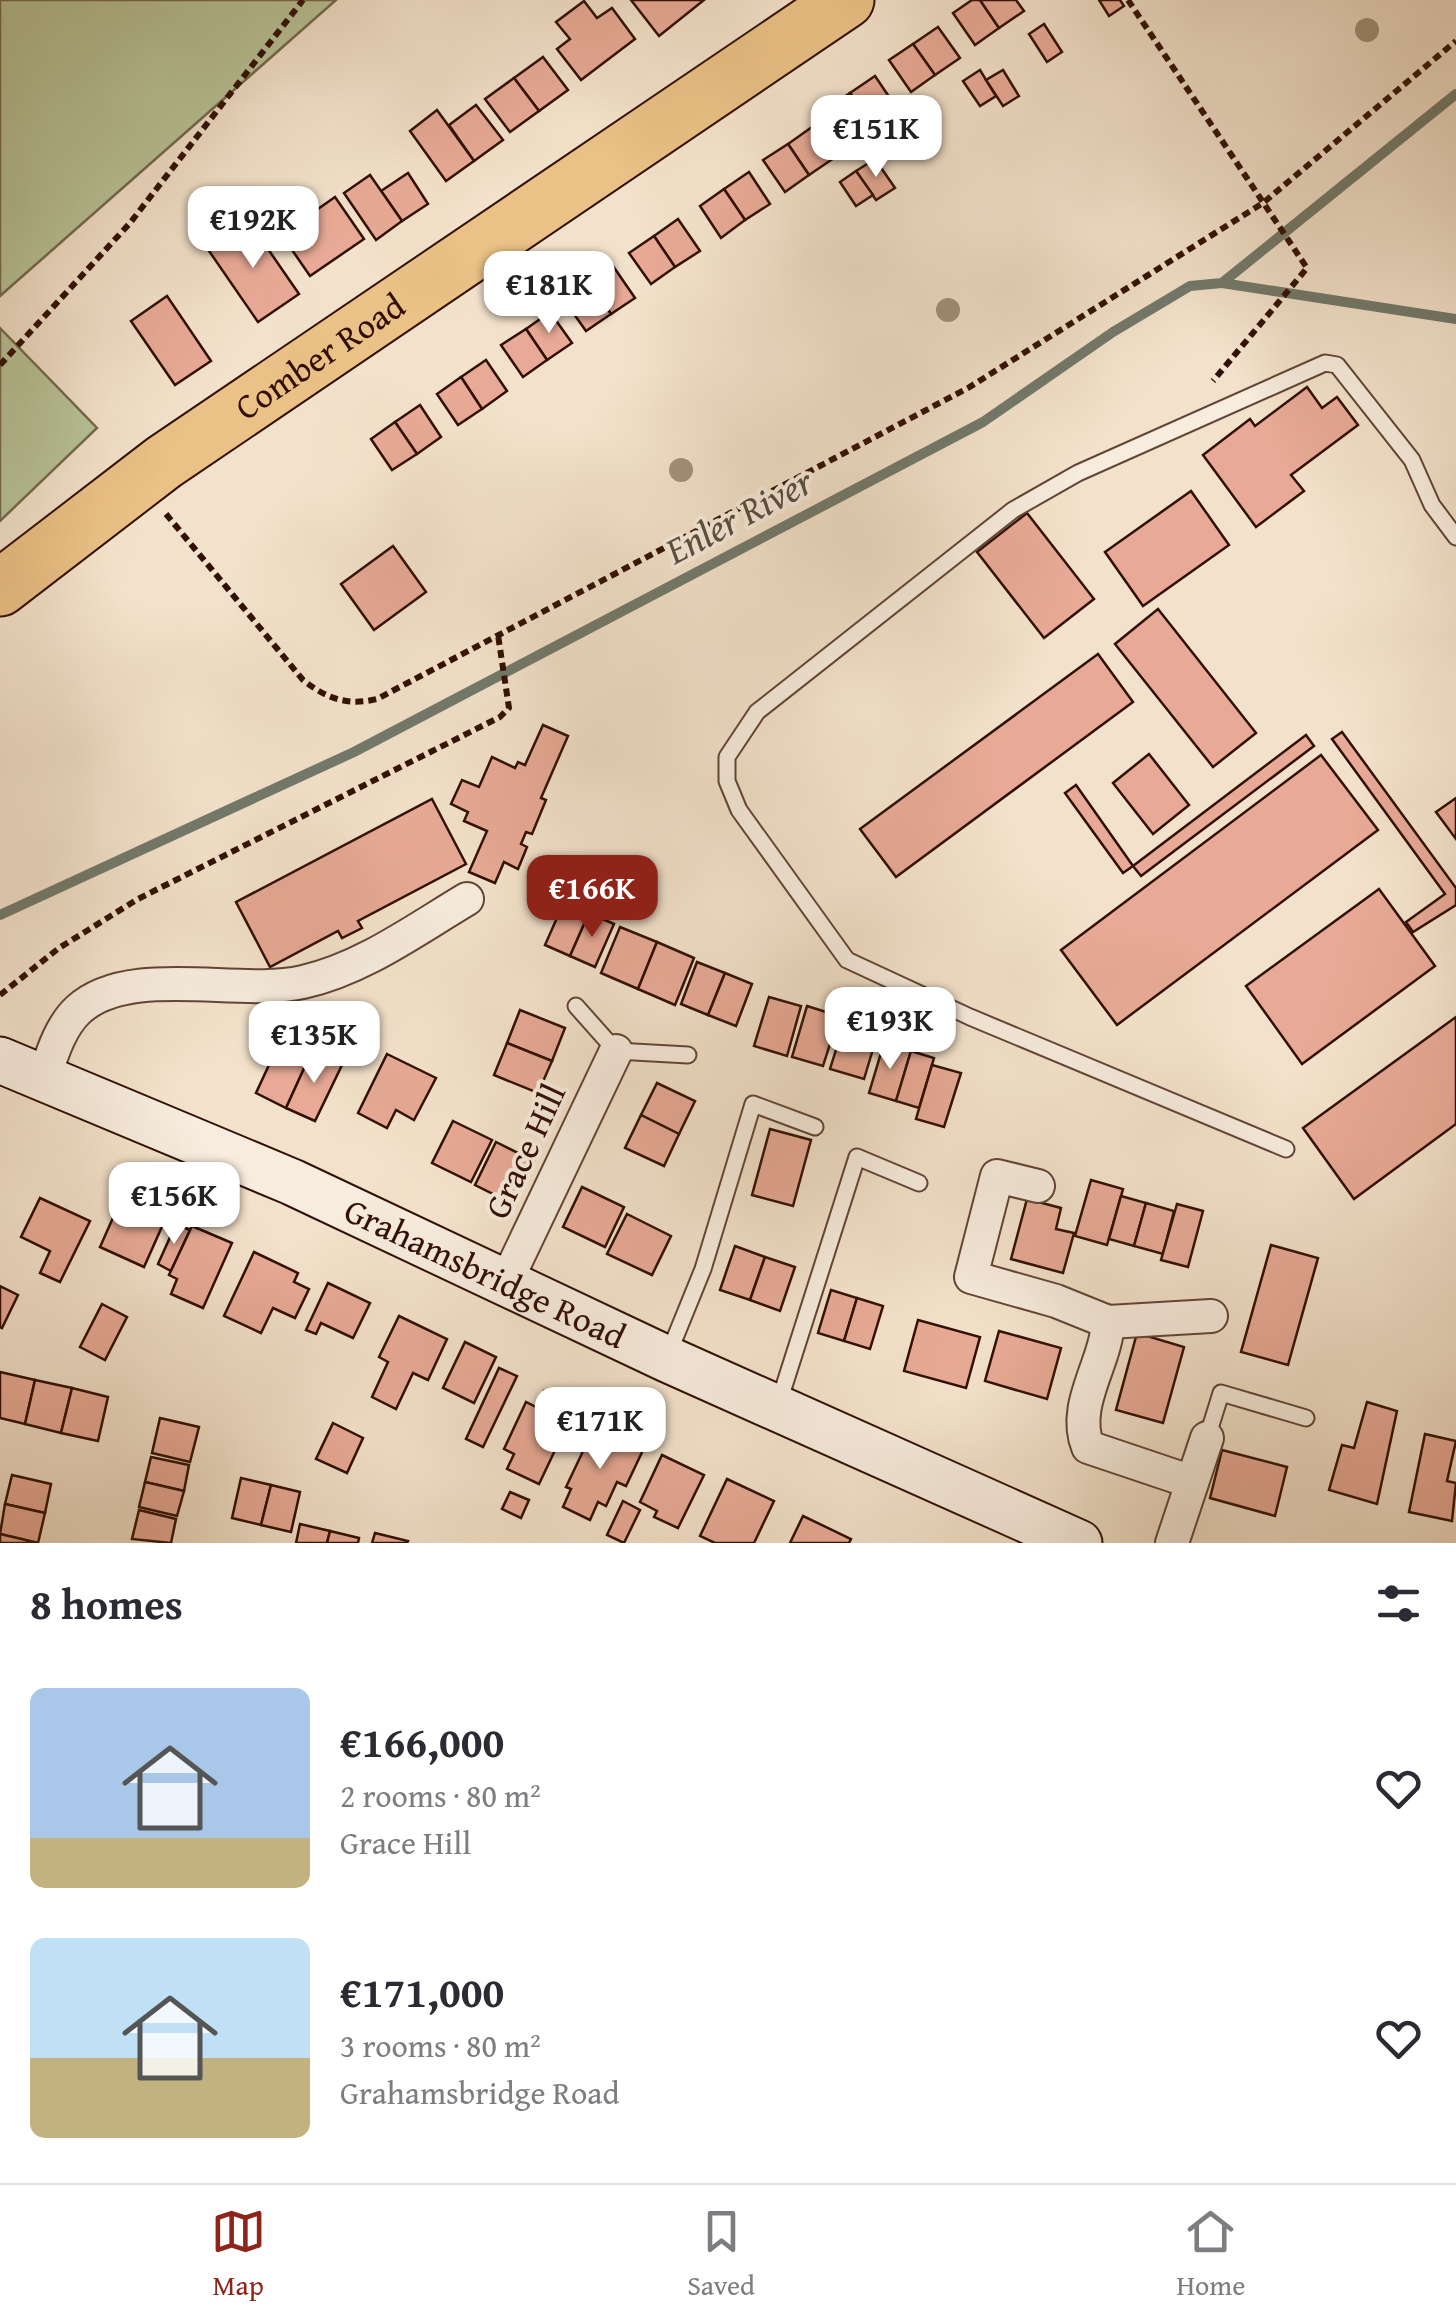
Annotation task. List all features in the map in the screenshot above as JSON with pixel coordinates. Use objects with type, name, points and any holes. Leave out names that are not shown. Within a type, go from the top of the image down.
[{"type":"highway","name":"Comber Road","points":[[0,588],[138,482],[846,0]]},
{"type":"street","points":[[44,1078],[63,1028],[96,998],[149,986],[278,988],[308,982],[362,960],[466,899]]},
{"type":"street","name":"Grace Hill","points":[[505,1284],[616,1051]]},
{"type":"street","name":"Grahamsbridge Road","points":[[0,1060],[292,1182],[667,1359],[1078,1543]]},
{"type":"street","points":[[1038,1186],[997,1176],[971,1277],[1056,1301],[1108,1322],[1212,1316]]},
{"type":"street","points":[[1108,1322],[1107,1340],[1082,1418],[1088,1446],[1192,1482]]},
{"type":"street","points":[[1172,1543],[1207,1438]]},
{"type":"lane","points":[[1286,1150],[970,1017],[847,960],[739,810],[727,781],[727,757],[758,712],[1013,510],[1078,474],[1325,363],[1337,365],[1412,460],[1432,506],[1456,537]]},
{"type":"lane","points":[[576,1006],[616,1051],[688,1055]]},
{"type":"lane","points":[[667,1359],[703,1269],[753,1104],[814,1126]]},
{"type":"lane","points":[[776,1408],[857,1156],[920,1183]]},
{"type":"lane","points":[[1207,1438],[1222,1393],[1306,1418]]},
{"type":"path","points":[[0,365],[130,223],[303,0]]},
{"type":"path","points":[[1128,0],[1306,268],[1213,381]]},
{"type":"path","points":[[138,482],[303,680],[320,693],[356,704],[377,698],[968,388],[1263,203],[1456,41]]},
{"type":"path","points":[[0,995],[59,948],[138,899],[500,717],[509,708],[498,635]]},
{"type":"green space","points":[[0,0],[336,0],[0,296]]},
{"type":"green space","points":[[0,328],[97,428],[0,521]]},
{"type":"building","points":[[631,0],[704,0],[659,36]]},
{"type":"building","points":[[972,0],[980,0],[999,28],[975,45],[953,13]]},
{"type":"building","points":[[980,0],[1016,0],[1024,11],[999,28]]},
{"type":"building","points":[[1099,0],[1120,0],[1124,6],[1109,16]]},
{"type":"building","points":[[584,1],[597,18],[612,8],[635,39],[581,80],[557,49],[570,39],[556,22]]},
{"type":"building","points":[[1044,24],[1062,52],[1047,62],[1029,34]]},
{"type":"building","points":[[938,27],[960,58],[935,75],[913,44]]},
{"type":"building","points":[[913,44],[935,75],[911,92],[889,60]]},
{"type":"building","points":[[543,57],[568,90],[539,111],[514,78]]},
{"type":"building","points":[[980,70],[996,96],[980,106],[963,81]]},
{"type":"building","points":[[1003,70],[1019,96],[1003,106],[986,80]]},
{"type":"building","points":[[875,76],[896,107],[872,124],[850,93]]},
{"type":"building","points":[[514,78],[539,111],[510,132],[485,99]]},
{"type":"building","points":[[850,93],[872,124],[847,141],[825,110]]},
{"type":"building","points":[[476,105],[503,140],[474,161],[449,125]]},
{"type":"building","points":[[437,110],[474,161],[446,181],[410,131]]},
{"type":"building","points":[[812,127],[834,158],[809,175],[788,144]]},
{"type":"building","points":[[788,144],[809,175],[785,192],[763,160]]},
{"type":"building","points":[[875,159],[895,188],[876,200],[856,171]]},
{"type":"building","points":[[856,171],[873,195],[856,206],[840,182]]},
{"type":"building","points":[[749,172],[770,204],[745,220],[724,189]]},
{"type":"building","points":[[408,173],[428,204],[402,221],[381,191]]},
{"type":"building","points":[[370,175],[402,221],[376,240],[344,193]]},
{"type":"building","points":[[724,189],[745,220],[721,238],[700,206]]},
{"type":"building","points":[[295,196],[308,216],[335,197],[364,239],[310,276],[268,215]]},
{"type":"building","points":[[678,219],[700,251],[675,267],[654,236]]},
{"type":"building","points":[[248,220],[299,294],[258,322],[207,248]]},
{"type":"building","points":[[654,236],[675,267],[651,284],[629,253]]},
{"type":"building","points":[[613,266],[635,298],[611,314],[589,283]]},
{"type":"building","points":[[589,283],[611,314],[586,331],[564,300]]},
{"type":"building","points":[[167,296],[211,361],[175,385],[131,321]]},
{"type":"building","points":[[550,312],[572,343],[547,360],[526,329]]},
{"type":"building","points":[[526,329],[547,360],[523,377],[501,345]]},
{"type":"building","points":[[486,360],[507,391],[482,409],[461,377]]},
{"type":"building","points":[[461,377],[482,409],[458,425],[437,394]]},
{"type":"building","points":[[1307,387],[1322,408],[1337,397],[1358,425],[1291,475],[1304,491],[1256,527],[1203,455],[1250,419],[1255,426]]},
{"type":"building","points":[[420,405],[441,437],[417,454],[395,422]]},
{"type":"building","points":[[395,422],[417,454],[392,470],[371,439]]},
{"type":"building","points":[[1191,491],[1229,545],[1143,606],[1105,552]]},
{"type":"building","points":[[1027,513],[1094,599],[1044,638],[977,552]]},
{"type":"building","points":[[393,546],[426,592],[374,630],[341,584]]},
{"type":"building","points":[[1158,609],[1256,733],[1213,767],[1115,644]]},
{"type":"building","points":[[1098,654],[1133,702],[896,877],[860,829]]},
{"type":"building","points":[[543,725],[568,736],[541,798],[546,800],[532,834],[526,832],[521,844],[527,847],[518,869],[504,862],[495,883],[469,872],[487,831],[464,821],[468,812],[451,804],[462,780],[479,787],[492,757],[515,768],[518,762],[525,765]]},
{"type":"building","points":[[1342,732],[1456,888],[1456,905],[1413,932],[1406,922],[1445,894],[1332,739]]},
{"type":"building","points":[[1306,735],[1314,746],[1141,876],[1133,866]]},
{"type":"building","points":[[1149,754],[1189,805],[1153,834],[1113,783]]},
{"type":"building","points":[[1321,755],[1378,830],[1117,1025],[1061,950]]},
{"type":"building","points":[[1076,785],[1133,866],[1123,873],[1065,793]]},
{"type":"building","points":[[1456,798],[1456,839],[1436,812]]},
{"type":"building","points":[[432,799],[466,864],[358,921],[362,928],[342,938],[338,931],[270,967],[236,902]]},
{"type":"building","points":[[1379,889],[1435,966],[1302,1064],[1246,986]]},
{"type":"building","points":[[564,902],[589,913],[570,956],[545,945]]},
{"type":"building","points":[[589,913],[614,924],[595,967],[570,956]]},
{"type":"building","points":[[620,927],[657,942],[638,989],[601,973]]},
{"type":"building","points":[[657,942],[694,958],[675,1005],[638,989]]},
{"type":"building","points":[[697,962],[725,973],[708,1015],[681,1004]]},
{"type":"building","points":[[725,973],[752,984],[736,1026],[708,1015]]},
{"type":"building","points":[[769,997],[801,1006],[787,1056],[754,1046]]},
{"type":"building","points":[[807,1006],[839,1016],[823,1066],[792,1057]]},
{"type":"building","points":[[520,1010],[565,1028],[552,1061],[507,1043]]},
{"type":"building","points":[[1456,1017],[1456,1124],[1354,1199],[1303,1128]]},
{"type":"building","points":[[846,1018],[879,1029],[864,1079],[830,1069]]},
{"type":"building","points":[[282,1037],[312,1051],[286,1108],[256,1093]]},
{"type":"building","points":[[507,1043],[552,1061],[538,1093],[494,1075]]},
{"type":"building","points":[[884,1043],[911,1051],[896,1101],[869,1093]]},
{"type":"building","points":[[312,1051],[342,1065],[315,1121],[286,1108]]},
{"type":"building","points":[[911,1051],[934,1058],[919,1108],[896,1101]]},
{"type":"building","points":[[387,1054],[436,1078],[414,1120],[396,1110],[387,1128],[358,1113]]},
{"type":"building","points":[[932,1065],[961,1073],[944,1127],[916,1119]]},
{"type":"building","points":[[657,1083],[695,1101],[679,1134],[641,1115]]},
{"type":"building","points":[[641,1115],[679,1134],[664,1166],[625,1148]]},
{"type":"building","points":[[453,1121],[492,1140],[471,1182],[432,1163]]},
{"type":"building","points":[[770,1129],[811,1140],[793,1206],[752,1195]]},
{"type":"building","points":[[496,1142],[534,1161],[513,1204],[475,1185]]},
{"type":"building","points":[[1091,1180],[1123,1189],[1107,1245],[1075,1236]]},
{"type":"building","points":[[582,1187],[624,1207],[605,1247],[563,1227]]},
{"type":"building","points":[[124,1193],[168,1213],[144,1267],[100,1247]]},
{"type":"building","points":[[1121,1196],[1146,1203],[1134,1246],[1109,1239]]},
{"type":"building","points":[[40,1198],[90,1221],[60,1282],[40,1273],[50,1251],[21,1237]]},
{"type":"building","points":[[1027,1199],[1061,1208],[1056,1229],[1074,1233],[1063,1273],[1011,1259]]},
{"type":"building","points":[[1146,1203],[1174,1211],[1163,1254],[1134,1246]]},
{"type":"building","points":[[1177,1204],[1203,1211],[1188,1267],[1161,1260]]},
{"type":"building","points":[[627,1214],[671,1236],[652,1275],[607,1254]]},
{"type":"building","points":[[176,1224],[190,1230],[171,1271],[158,1264]]},
{"type":"building","points":[[192,1226],[232,1243],[203,1308],[171,1294],[177,1279],[169,1275]]},
{"type":"building","points":[[1271,1245],[1318,1258],[1288,1365],[1241,1352]]},
{"type":"building","points":[[735,1246],[765,1257],[750,1300],[720,1290]]},
{"type":"building","points":[[254,1252],[298,1273],[294,1282],[309,1289],[295,1318],[273,1308],[261,1333],[224,1316]]},
{"type":"building","points":[[765,1257],[795,1267],[780,1311],[750,1300]]},
{"type":"building","points":[[328,1283],[370,1303],[353,1338],[321,1323],[316,1334],[306,1330]]},
{"type":"building","points":[[0,1286],[18,1295],[2,1328],[0,1327]]},
{"type":"building","points":[[831,1290],[857,1298],[844,1341],[818,1333]]},
{"type":"building","points":[[857,1298],[883,1306],[870,1349],[844,1341]]},
{"type":"building","points":[[102,1304],[127,1317],[105,1360],[80,1347]]},
{"type":"building","points":[[399,1316],[447,1339],[428,1380],[413,1373],[396,1409],[372,1397],[388,1362],[379,1357]]},
{"type":"building","points":[[918,1320],[980,1337],[966,1388],[904,1371]]},
{"type":"building","points":[[999,1331],[1061,1348],[1047,1399],[985,1381]]},
{"type":"building","points":[[1137,1333],[1184,1347],[1163,1423],[1116,1410]]},
{"type":"building","points":[[465,1342],[496,1357],[474,1403],[443,1388]]},
{"type":"building","points":[[499,1368],[517,1376],[483,1447],[466,1439]]},
{"type":"building","points":[[0,1372],[35,1380],[25,1424],[0,1418]]},
{"type":"building","points":[[35,1380],[72,1388],[61,1433],[25,1424]]},
{"type":"building","points":[[72,1388],[108,1397],[98,1441],[61,1433]]},
{"type":"building","points":[[544,1391],[576,1406],[539,1484],[507,1469],[514,1454],[504,1449],[526,1402],[536,1407]]},
{"type":"building","points":[[1367,1402],[1397,1411],[1377,1504],[1329,1490],[1342,1445],[1354,1448]]},
{"type":"building","points":[[160,1418],[199,1427],[190,1462],[152,1453]]},
{"type":"building","points":[[333,1423],[363,1438],[347,1473],[316,1459]]},
{"type":"building","points":[[595,1426],[643,1450],[626,1486],[617,1482],[606,1506],[598,1502],[590,1520],[563,1507],[571,1489],[566,1487]]},
{"type":"building","points":[[1425,1434],[1456,1441],[1447,1481],[1456,1483],[1452,1521],[1409,1512]]},
{"type":"building","points":[[1222,1450],[1287,1467],[1275,1516],[1210,1498]]},
{"type":"building","points":[[662,1455],[704,1475],[678,1528],[654,1517],[657,1511],[640,1502]]},
{"type":"building","points":[[151,1457],[189,1465],[184,1491],[145,1482]]},
{"type":"building","points":[[12,1475],[51,1484],[45,1513],[5,1504]]},
{"type":"building","points":[[241,1478],[271,1485],[261,1525],[232,1518]]},
{"type":"building","points":[[727,1479],[774,1501],[754,1543],[715,1543],[700,1536]]},
{"type":"building","points":[[145,1482],[184,1491],[177,1516],[139,1507]]},
{"type":"building","points":[[271,1485],[300,1492],[291,1532],[261,1525]]},
{"type":"building","points":[[510,1492],[529,1500],[521,1518],[502,1509]]},
{"type":"building","points":[[623,1501],[640,1510],[624,1543],[607,1535]]},
{"type":"building","points":[[5,1504],[45,1513],[38,1543],[0,1534]]},
{"type":"building","points":[[139,1510],[176,1519],[171,1543],[132,1539]]},
{"type":"building","points":[[803,1516],[851,1539],[849,1543],[790,1543]]},
{"type":"building","points":[[300,1524],[330,1531],[327,1543],[296,1543]]},
{"type":"building","points":[[330,1531],[359,1538],[358,1543],[327,1543]]},
{"type":"building","points":[[375,1533],[408,1541],[372,1543]]},
{"type":"building","points":[[0,1534],[38,1543],[0,1543]]},
{"type":"waterway","name":"Enler River","points":[[0,915],[354,752],[983,422],[1113,332],[1190,286],[1222,283],[1456,94]]},
{"type":"waterway","points":[[1222,283],[1456,319]]}]
